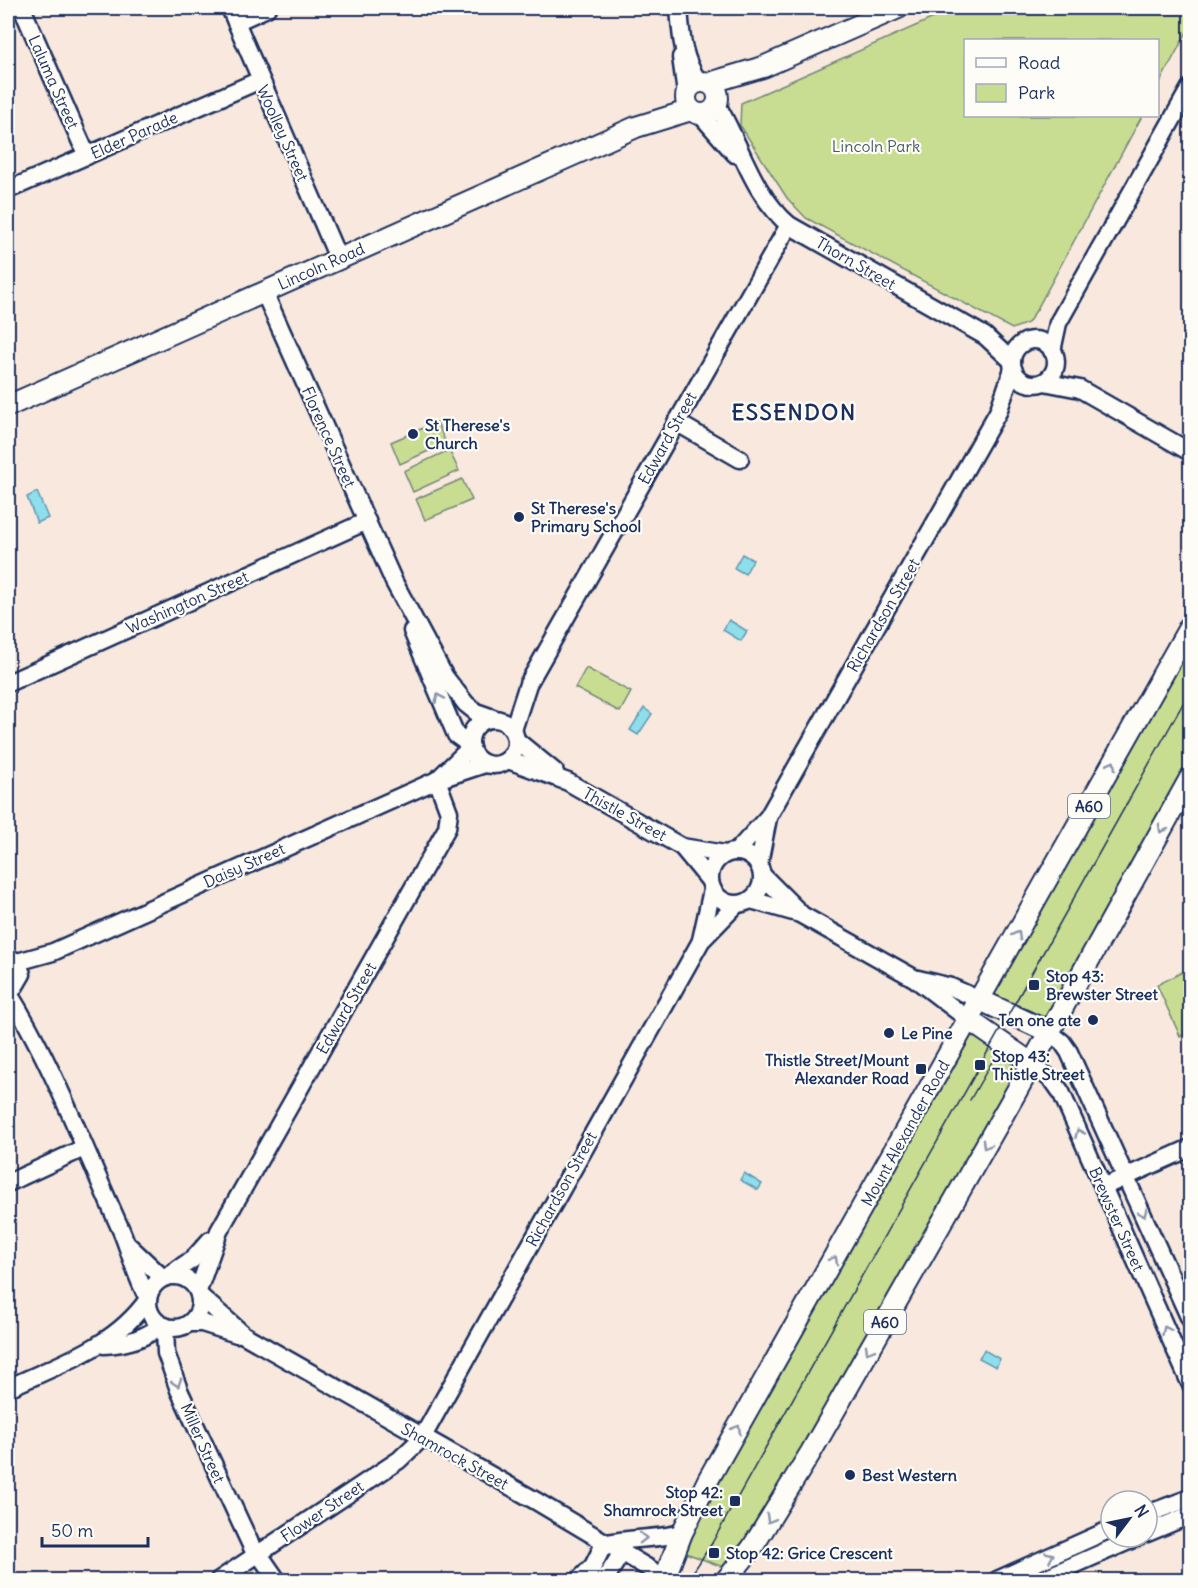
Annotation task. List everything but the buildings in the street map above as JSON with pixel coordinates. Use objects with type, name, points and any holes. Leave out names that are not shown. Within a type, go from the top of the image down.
[{"type":"main road","name":"Lincoln Road","points":[[8,406],[898,8]]},
{"type":"main road","name":"Mount Alexander Road","points":[[666,1580],[682,1533],[708,1480],[1191,626]]},
{"type":"main road","name":"A60","points":[[726,1581],[752,1548],[811,1452],[1191,778]]},
{"type":"main road","points":[[980,1000],[1049,1032]]},
{"type":"main road","points":[[969,1020],[1031,1063]]},
{"type":"street","name":"Laluma Street","points":[[22,8],[87,156]]},
{"type":"street","points":[[233,15],[267,8]]},
{"type":"street","points":[[679,8],[682,44],[680,63],[701,98]]},
{"type":"street","name":"Woolley Street","points":[[233,15],[338,258]]},
{"type":"street","name":"Elder Parade","points":[[8,190],[260,80]]},
{"type":"street","points":[[1036,382],[1053,373],[1058,323],[1191,88]]},
{"type":"street","name":"Thorn Street","points":[[701,98],[772,210],[789,225],[985,336],[1012,365]]},
{"type":"street","name":"Edward Street","points":[[496,718],[528,684],[789,225]]},
{"type":"street","name":"Florence Street","points":[[264,291],[394,582],[420,654],[456,735],[470,746]]},
{"type":"street","points":[[1058,323],[1013,355],[1012,365],[1021,380],[1080,389],[1191,452]]},
{"type":"street","name":"Thorn Street","points":[[985,336],[1029,342]]},
{"type":"street","points":[[1029,342],[1054,356],[1080,389]]},
{"type":"street","name":"Richardson Street","points":[[731,853],[768,817],[998,412],[1012,365]]},
{"type":"street","name":"Richardson Street","points":[[998,412],[1036,382]]},
{"type":"street","points":[[676,422],[740,459]]},
{"type":"street","name":"Washington Street","points":[[8,683],[367,521]]},
{"type":"street","name":"Florence Street","points":[[394,582],[455,692],[476,712],[496,718]]},
{"type":"street","name":"Edward Street","points":[[515,735],[528,684]]},
{"type":"street","points":[[496,718],[515,735],[516,748],[508,760],[497,765],[485,764],[476,757],[470,746],[470,737],[478,724],[496,718]]},
{"type":"street","name":"Thistle Street","points":[[515,735],[568,782]]},
{"type":"street","name":"Daisy Street","points":[[437,780],[470,746]]},
{"type":"street","name":"Thistle Street","points":[[508,760],[568,782],[682,847],[731,853]]},
{"type":"street","name":"Daisy Street","points":[[12,971],[437,780],[485,764]]},
{"type":"street","name":"Edward Street","points":[[199,1293],[219,1231],[447,828],[448,812],[437,780]]},
{"type":"street","name":"Richardson Street","points":[[761,870],[768,817]]},
{"type":"street","name":"Thistle Street","points":[[682,847],[711,885]]},
{"type":"street","points":[[800,914],[745,853],[731,853],[713,865],[711,885],[722,901],[800,914],[914,978],[969,1020]]},
{"type":"street","points":[[743,903],[760,890],[761,870]]},
{"type":"street","name":"Richardson Street","points":[[701,941],[711,885]]},
{"type":"street","name":"Richardson Street","points":[[422,1438],[701,941],[743,903]]},
{"type":"street","points":[[12,971],[30,1028],[127,1244],[132,1265],[148,1298],[150,1311],[163,1326]]},
{"type":"street","points":[[914,978],[951,987],[980,1000]]},
{"type":"street","name":"Brewster Street","points":[[1049,1032],[1062,1042],[1069,1052],[1191,1319]]},
{"type":"street","name":"Brewster Street","points":[[1031,1063],[1058,1087],[1190,1380]]},
{"type":"street","points":[[8,1183],[84,1148]]},
{"type":"street","points":[[1103,1187],[1191,1148]]},
{"type":"street","name":"Edward Street","points":[[164,1278],[193,1259],[219,1231]]},
{"type":"street","points":[[127,1244],[164,1278]]},
{"type":"street","points":[[8,1388],[100,1346],[128,1325],[148,1298],[153,1286],[164,1278],[186,1279],[199,1293],[199,1311],[190,1323],[180,1328],[163,1326],[145,1336],[118,1345],[100,1346]]},
{"type":"street","name":"Shamrock Street","points":[[199,1293],[244,1335],[536,1501],[666,1580]]},
{"type":"street","name":"Shamrock Street","points":[[190,1323],[202,1323],[244,1335]]},
{"type":"street","name":"Miller Street","points":[[163,1326],[166,1353],[179,1390],[257,1555],[277,1581]]},
{"type":"street","name":"Flower Street","points":[[219,1581],[399,1460],[422,1438]]},
{"type":"street","points":[[1159,1526],[1181,1513],[1191,1498]]},
{"type":"street","points":[[1159,1514],[1181,1513]]},
{"type":"street","points":[[579,1581],[593,1566],[604,1544],[630,1538],[662,1538],[682,1533]]},
{"type":"street","points":[[997,1581],[1099,1535]]},
{"type":"street","points":[[1075,1546],[1083,1561]]},
{"type":"street","points":[[1040,1581],[1110,1549]]},
{"type":"street","points":[[600,1581],[609,1573],[621,1554]]},
{"type":"green space","name":"Lincoln Park","points":[[956,8],[1190,8],[1190,26],[1159,84],[1159,39],[964,39],[964,117],[1141,117],[1037,309],[1028,323],[1012,329],[806,218],[787,198],[740,125],[741,103]]},
{"type":"green space","points":[[437,422],[446,443],[400,464],[391,442]]},
{"type":"green space","points":[[449,450],[459,471],[413,492],[404,471]]},
{"type":"green space","points":[[462,479],[472,500],[425,520],[416,499]]},
{"type":"green space","points":[[1190,642],[1190,758],[1045,1020],[991,996]]},
{"type":"green space","points":[[586,668],[631,692],[620,712],[575,688]]},
{"type":"green space","points":[[1190,968],[1190,1032],[1180,1036],[1157,985]]},
{"type":"green space","points":[[971,1032],[1019,1066],[802,1455],[774,1490],[746,1538],[723,1567],[686,1553],[702,1509]]},
{"type":"water","points":[[37,492],[48,518],[37,523],[27,497]]},
{"type":"water","points":[[742,554],[753,560],[745,574],[734,568]]},
{"type":"water","points":[[729,620],[747,631],[741,641],[723,630]]},
{"type":"water","points":[[644,708],[652,714],[638,735],[630,730]]},
{"type":"water","points":[[744,1173],[762,1184],[758,1190],[740,1180]]},
{"type":"water","points":[[984,1350],[1000,1359],[996,1367],[979,1358]]},
{"type":"tram line","points":[[688,1580],[712,1543],[1190,691]]},
{"type":"tram line","points":[[970,1100],[997,1053]]},
{"type":"place","name":"St Therese's Church","points":[[413,434]]},
{"type":"place","name":"St Therese's Primary School","points":[[519,517]]},
{"type":"place","name":"Stop 43: Brewster Street","points":[[1034,985]]},
{"type":"place","name":"Ten one ate","points":[[1093,1020]]},
{"type":"place","name":"Le Pine","points":[[889,1033]]},
{"type":"place","name":"Stop 43: Thistle Street","points":[[980,1065]]},
{"type":"place","name":"Thistle Street/Mount Alexander Road","points":[[921,1069]]},
{"type":"place","name":"Best Western","points":[[850,1475]]},
{"type":"place","name":"Stop 42: Shamrock Street","points":[[735,1501]]},
{"type":"place","name":"Stop 42: Grice Crescent","points":[[714,1553]]},
{"type":"district","name":"ESSENDON","points":[[794,412]]}]
